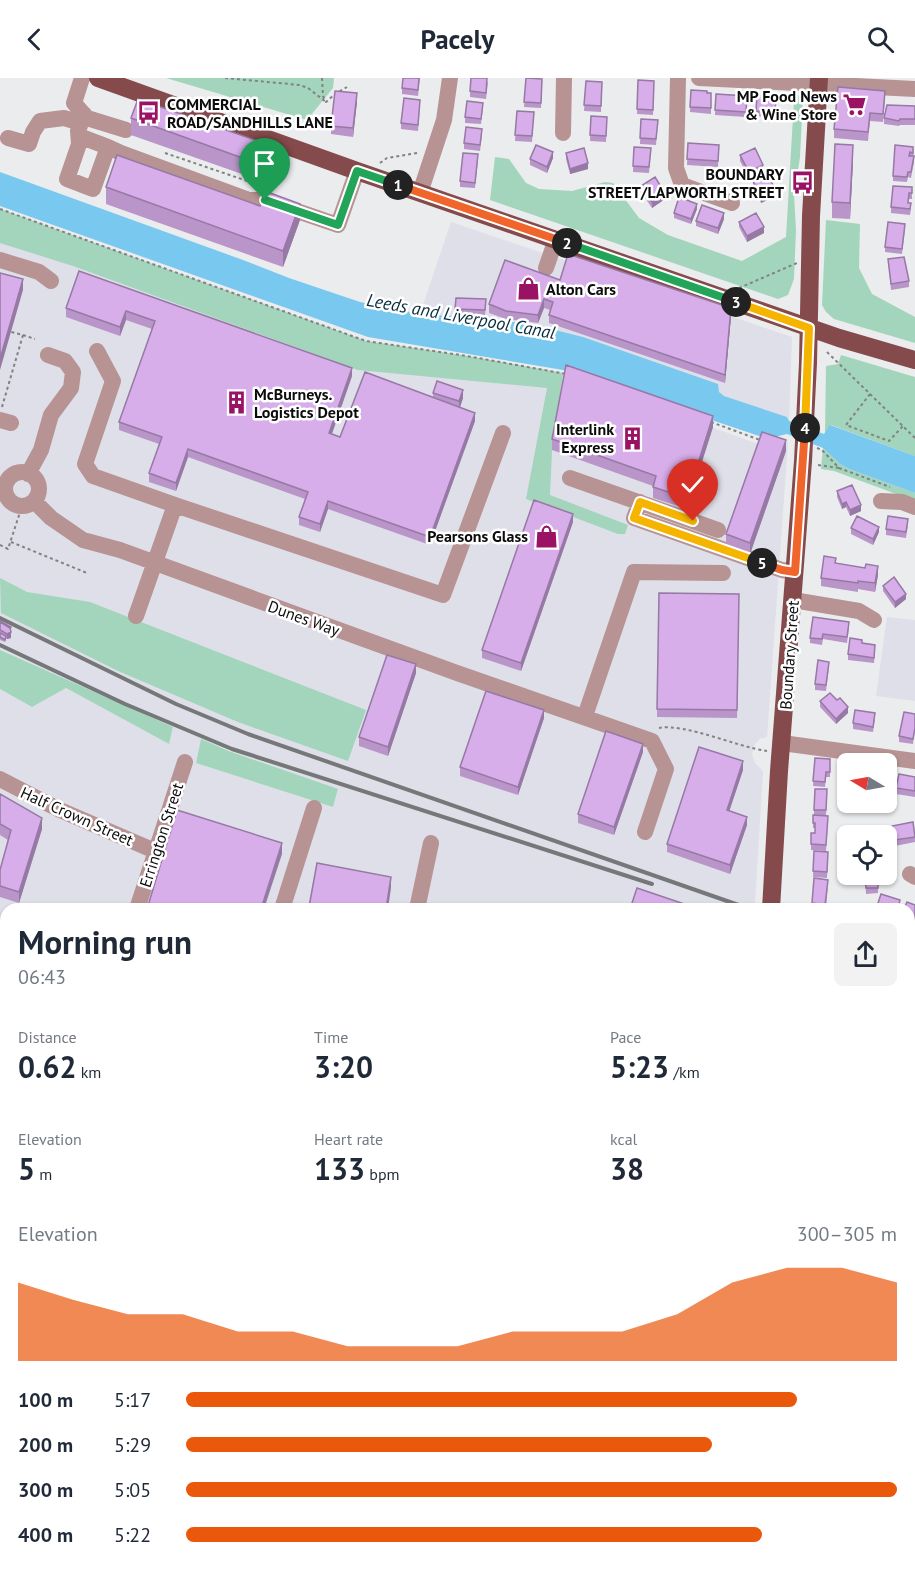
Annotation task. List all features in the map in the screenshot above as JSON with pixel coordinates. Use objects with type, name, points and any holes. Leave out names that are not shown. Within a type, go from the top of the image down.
[{"type":"main road","points":[[98,78],[362,173],[809,328],[915,360]]},
{"type":"main road","name":"Boundary Street","points":[[771,903],[795,572],[808,457],[810,258],[819,81]]},
{"type":"main road","points":[[808,358],[825,341],[840,338]]},
{"type":"street","points":[[82,78],[74,103],[81,124],[79,144],[67,179],[93,189],[108,147]]},
{"type":"street","points":[[420,193],[444,120],[450,78]]},
{"type":"street","points":[[563,133],[564,78]]},
{"type":"street","points":[[678,78],[676,168],[682,184],[727,196]]},
{"type":"street","points":[[699,78],[866,82],[915,89]]},
{"type":"street","points":[[8,138],[29,144],[40,122],[64,118],[81,124],[108,147],[131,157],[249,200],[265,200],[338,225],[362,173]]},
{"type":"street","points":[[81,124],[87,118],[126,130]]},
{"type":"street","points":[[546,268],[556,239]]},
{"type":"street","points":[[0,260],[39,272],[51,281]]},
{"type":"street","points":[[97,351],[113,381],[84,464],[93,476],[443,595],[503,433]]},
{"type":"street","points":[[28,503],[38,495],[38,484],[28,474],[41,450],[51,415],[71,388],[73,372],[65,361],[48,355]]},
{"type":"street","name":"Dunes Way","points":[[28,474],[16,474],[3,485],[12,502],[28,503],[82,540],[120,550],[457,673],[652,741]]},
{"type":"street","points":[[570,478],[718,530]]},
{"type":"street","points":[[881,501],[902,502],[915,507]]},
{"type":"street","points":[[640,502],[634,518],[782,570],[795,572]]},
{"type":"street","points":[[136,616],[175,505]]},
{"type":"street","points":[[585,716],[634,572],[723,573]]},
{"type":"street","points":[[793,600],[859,611],[874,620]]},
{"type":"street","points":[[645,832],[666,769],[652,741]]},
{"type":"street","points":[[782,743],[915,762]]},
{"type":"street","name":"Errington Street","points":[[139,903],[185,762]]},
{"type":"street","name":"Half Crown Street","points":[[12,780],[60,810],[156,851]]},
{"type":"street","points":[[284,903],[314,808]]},
{"type":"street","points":[[418,903],[431,843]]},
{"type":"path","points":[[225,78],[300,85],[308,88],[326,102]]},
{"type":"path","points":[[322,78],[323,96],[326,102]]},
{"type":"path","points":[[326,102],[347,87]]},
{"type":"path","points":[[156,150],[265,187]]},
{"type":"path","points":[[362,173],[387,158],[435,150]]},
{"type":"path","points":[[0,209],[366,341],[534,367],[574,376]]},
{"type":"path","points":[[730,300],[741,286],[810,258]]},
{"type":"path","points":[[11,332],[36,339]]},
{"type":"path","points":[[4,419],[23,335]]},
{"type":"path","points":[[827,352],[915,438]]},
{"type":"path","points":[[870,394],[846,425],[889,441],[903,426]]},
{"type":"path","points":[[705,420],[763,441]]},
{"type":"path","points":[[808,457],[822,450],[839,468]]},
{"type":"path","points":[[808,457],[894,488]]},
{"type":"path","points":[[0,545],[8,549],[28,503]]},
{"type":"path","points":[[11,542],[87,573]]},
{"type":"path","points":[[652,741],[654,733],[660,728],[668,727],[753,749]]},
{"type":"shaded area","points":[[0,209],[366,341],[563,373],[758,444],[788,442],[767,737],[755,744],[752,754],[755,763],[763,771],[755,903],[0,903],[0,689],[32,707],[66,688],[169,744],[173,728],[0,650]],"holes":[[[201,740],[338,790],[333,807],[196,763]]]},
{"type":"shaded area","points":[[451,222],[792,337],[789,421],[786,417],[724,396],[583,337],[498,319],[420,314]]},
{"type":"shaded area","points":[[887,617],[915,620],[915,701],[876,696]]},
{"type":"green space","points":[[166,78],[334,78],[333,88],[307,120]]},
{"type":"green space","points":[[798,95],[803,97],[800,157],[794,195],[796,230],[794,279],[788,295],[778,299],[490,200],[495,157],[509,159],[526,183],[539,189],[572,191],[605,182],[613,183],[639,218],[668,235],[742,261],[786,237],[794,100]]},
{"type":"green space","points":[[0,209],[366,341],[563,373],[552,450],[550,495],[628,525],[625,534],[618,534],[526,499],[547,388],[358,370],[73,266],[0,243]]},
{"type":"green space","points":[[826,220],[860,224],[859,268],[872,294],[915,317],[915,343],[834,319],[826,312],[822,305]]},
{"type":"green space","points":[[841,355],[915,377],[915,456],[831,425],[825,434],[826,366],[838,364]]},
{"type":"green space","points":[[823,448],[849,469],[915,493],[915,501],[834,471],[821,469]]},
{"type":"green space","points":[[0,578],[27,592],[90,602],[366,710],[348,761],[238,722],[118,671],[1,613]]},
{"type":"green space","points":[[0,650],[173,727],[169,744],[66,688],[32,707],[0,689]]},
{"type":"green space","points":[[201,739],[338,789],[333,807],[196,763]]},
{"type":"water","points":[[0,172],[360,302],[420,314],[498,319],[551,329],[583,337],[718,384],[719,392],[724,396],[787,417],[789,421],[824,434],[830,425],[915,456],[915,493],[849,469],[823,448],[787,434],[770,438],[762,437],[563,370],[368,337],[0,206]]},
{"type":"building","points":[[403,78],[419,78],[418,90],[402,88]]},
{"type":"building","points":[[471,78],[487,78],[486,93],[470,91]]},
{"type":"building","points":[[526,78],[542,79],[541,103],[524,102]]},
{"type":"building","points":[[638,80],[654,81],[653,110],[637,109]]},
{"type":"building","points":[[586,81],[602,82],[601,106],[584,105]]},
{"type":"building","points":[[838,87],[885,91],[883,114],[870,113],[868,132],[834,129]]},
{"type":"building","points":[[691,90],[711,93],[711,108],[690,107]]},
{"type":"building","points":[[335,91],[357,93],[353,128],[331,126]]},
{"type":"building","points":[[716,94],[747,96],[746,112],[715,110]]},
{"type":"building","points":[[757,95],[776,96],[775,112],[756,111]]},
{"type":"building","points":[[404,98],[420,100],[418,125],[401,123]]},
{"type":"building","points":[[138,99],[269,145],[262,165],[131,118]]},
{"type":"building","points":[[467,101],[483,103],[481,119],[465,117]]},
{"type":"building","points":[[887,105],[915,106],[915,119],[900,119],[899,121],[884,118]]},
{"type":"building","points":[[517,111],[534,112],[532,136],[515,135]]},
{"type":"building","points":[[591,116],[607,117],[606,136],[590,135]]},
{"type":"building","points":[[641,119],[658,120],[656,139],[640,138]]},
{"type":"building","points":[[466,127],[482,129],[480,145],[464,143]]},
{"type":"building","points":[[688,143],[719,145],[718,161],[687,159]]},
{"type":"building","points":[[835,144],[853,145],[850,203],[832,202]]},
{"type":"building","points":[[536,145],[553,152],[547,167],[530,159]]},
{"type":"building","points":[[895,145],[913,147],[913,153],[910,152],[909,156],[914,156],[911,172],[908,172],[907,177],[893,176]]},
{"type":"building","points":[[634,147],[651,148],[649,167],[633,166]]},
{"type":"building","points":[[584,148],[588,163],[570,169],[566,153]]},
{"type":"building","points":[[755,148],[763,165],[749,172],[740,155]]},
{"type":"building","points":[[463,153],[478,154],[475,183],[460,181]]},
{"type":"building","points":[[117,155],[260,206],[265,191],[300,204],[283,251],[106,187]]},
{"type":"building","points":[[767,173],[776,191],[761,198],[753,181]]},
{"type":"building","points":[[655,177],[665,193],[652,202],[641,186]]},
{"type":"building","points":[[893,186],[912,187],[908,203],[911,203],[910,209],[891,207]]},
{"type":"building","points":[[679,197],[697,204],[691,219],[674,213]]},
{"type":"building","points":[[702,205],[724,213],[718,228],[696,221]]},
{"type":"building","points":[[756,213],[764,227],[747,236],[739,222]]},
{"type":"building","points":[[888,222],[905,224],[902,249],[885,247]]},
{"type":"building","points":[[568,254],[731,308],[725,375],[549,315],[553,302],[544,299],[538,315],[506,311],[489,304],[505,260],[560,280]]},
{"type":"building","points":[[904,257],[909,281],[891,284],[888,259]]},
{"type":"building","points":[[79,271],[352,368],[329,433],[340,437],[365,372],[475,413],[430,537],[328,501],[320,524],[299,517],[308,492],[188,449],[176,483],[149,473],[162,437],[119,422],[155,321],[126,311],[120,327],[66,308]]},
{"type":"building","points":[[0,273],[23,279],[0,359]]},
{"type":"building","points":[[456,298],[486,299],[485,310],[455,309]]},
{"type":"building","name":"Interlink Express","points":[[566,365],[713,416],[687,498],[653,487],[656,476],[552,439]]},
{"type":"building","points":[[437,381],[463,390],[459,401],[433,393]]},
{"type":"building","points":[[762,432],[786,440],[750,543],[726,534]]},
{"type":"building","points":[[852,485],[861,505],[850,510],[846,502],[842,504],[837,491]]},
{"type":"building","points":[[534,500],[573,514],[521,663],[482,650]]},
{"type":"building","points":[[857,516],[879,527],[873,539],[851,528]]},
{"type":"building","points":[[888,516],[908,519],[906,532],[886,529]]},
{"type":"building","points":[[824,556],[836,558],[835,563],[865,568],[866,564],[878,566],[875,583],[821,578]]},
{"type":"building","points":[[894,577],[906,594],[895,602],[883,586]]},
{"type":"building","points":[[659,593],[739,594],[737,710],[657,709]]},
{"type":"building","points":[[813,617],[849,622],[847,637],[823,634],[822,639],[810,638]]},
{"type":"building","points":[[0,622],[10,628],[11,632],[7,634],[0,630]]},
{"type":"building","points":[[0,633],[6,636],[5,640],[0,637]]},
{"type":"building","points":[[850,638],[875,645],[874,658],[848,654]]},
{"type":"building","points":[[387,655],[416,664],[388,747],[359,737]]},
{"type":"building","points":[[818,660],[829,662],[826,685],[815,684]]},
{"type":"building","points":[[486,691],[544,710],[518,787],[460,767]]},
{"type":"building","points":[[830,693],[837,700],[840,698],[848,707],[836,719],[820,701]]},
{"type":"building","points":[[855,710],[875,713],[873,727],[853,723]]},
{"type":"building","points":[[904,712],[915,714],[913,739],[899,736]]},
{"type":"building","points":[[606,731],[643,744],[614,827],[578,814]]},
{"type":"building","points":[[699,747],[743,761],[727,810],[747,817],[730,865],[667,844]]},
{"type":"building","points":[[815,758],[830,759],[830,772],[826,772],[825,782],[813,781]]},
{"type":"building","points":[[899,774],[915,777],[915,791],[897,788]]},
{"type":"building","points":[[815,789],[827,789],[826,810],[814,810]]},
{"type":"building","points":[[0,794],[42,818],[19,892],[0,886],[0,870],[11,830],[0,824]]},
{"type":"building","points":[[177,810],[282,843],[263,903],[149,903]]},
{"type":"building","points":[[813,815],[828,816],[826,845],[811,844],[811,833],[815,833]]},
{"type":"building","points":[[913,822],[915,837],[897,840],[897,825]]},
{"type":"building","points":[[814,851],[828,852],[827,872],[813,871]]},
{"type":"building","points":[[317,863],[391,877],[387,903],[310,903]]},
{"type":"building","points":[[814,878],[828,880],[825,903],[812,903]]},
{"type":"building","points":[[866,885],[878,885],[878,888],[866,888]]},
{"type":"building","points":[[637,888],[681,903],[632,903]]},
{"type":"building","points":[[881,894],[900,900],[899,903],[878,903]]},
{"type":"railway","points":[[0,618],[176,704],[248,734],[733,903]]},
{"type":"railway","points":[[0,645],[125,704],[232,749],[652,884]]},
{"type":"place","name":"MP Food News & Wine Store","points":[[855,105]]},
{"type":"place","name":"COMMERCIAL ROAD/SANDHILLS LANE","points":[[149,113]]},
{"type":"place","name":"BOUNDARY STREET/LAPWORTH STREET","points":[[802,183]]},
{"type":"place","name":"Alton Cars","points":[[528,289]]},
{"type":"place","name":"McBurneys. Logistics Depot","points":[[236,403]]},
{"type":"place","name":"Interlink Express","points":[[632,438]]},
{"type":"place","name":"Pearsons Glass","points":[[546,536]]},
{"type":"route","points":[[265,200],[338,225],[357,171],[809,328],[795,572],[782,570],[634,518],[640,502],[693,521]]},
{"type":"water label","name":"Leeds and Liverpool Canal","points":[[461,316]]}]
